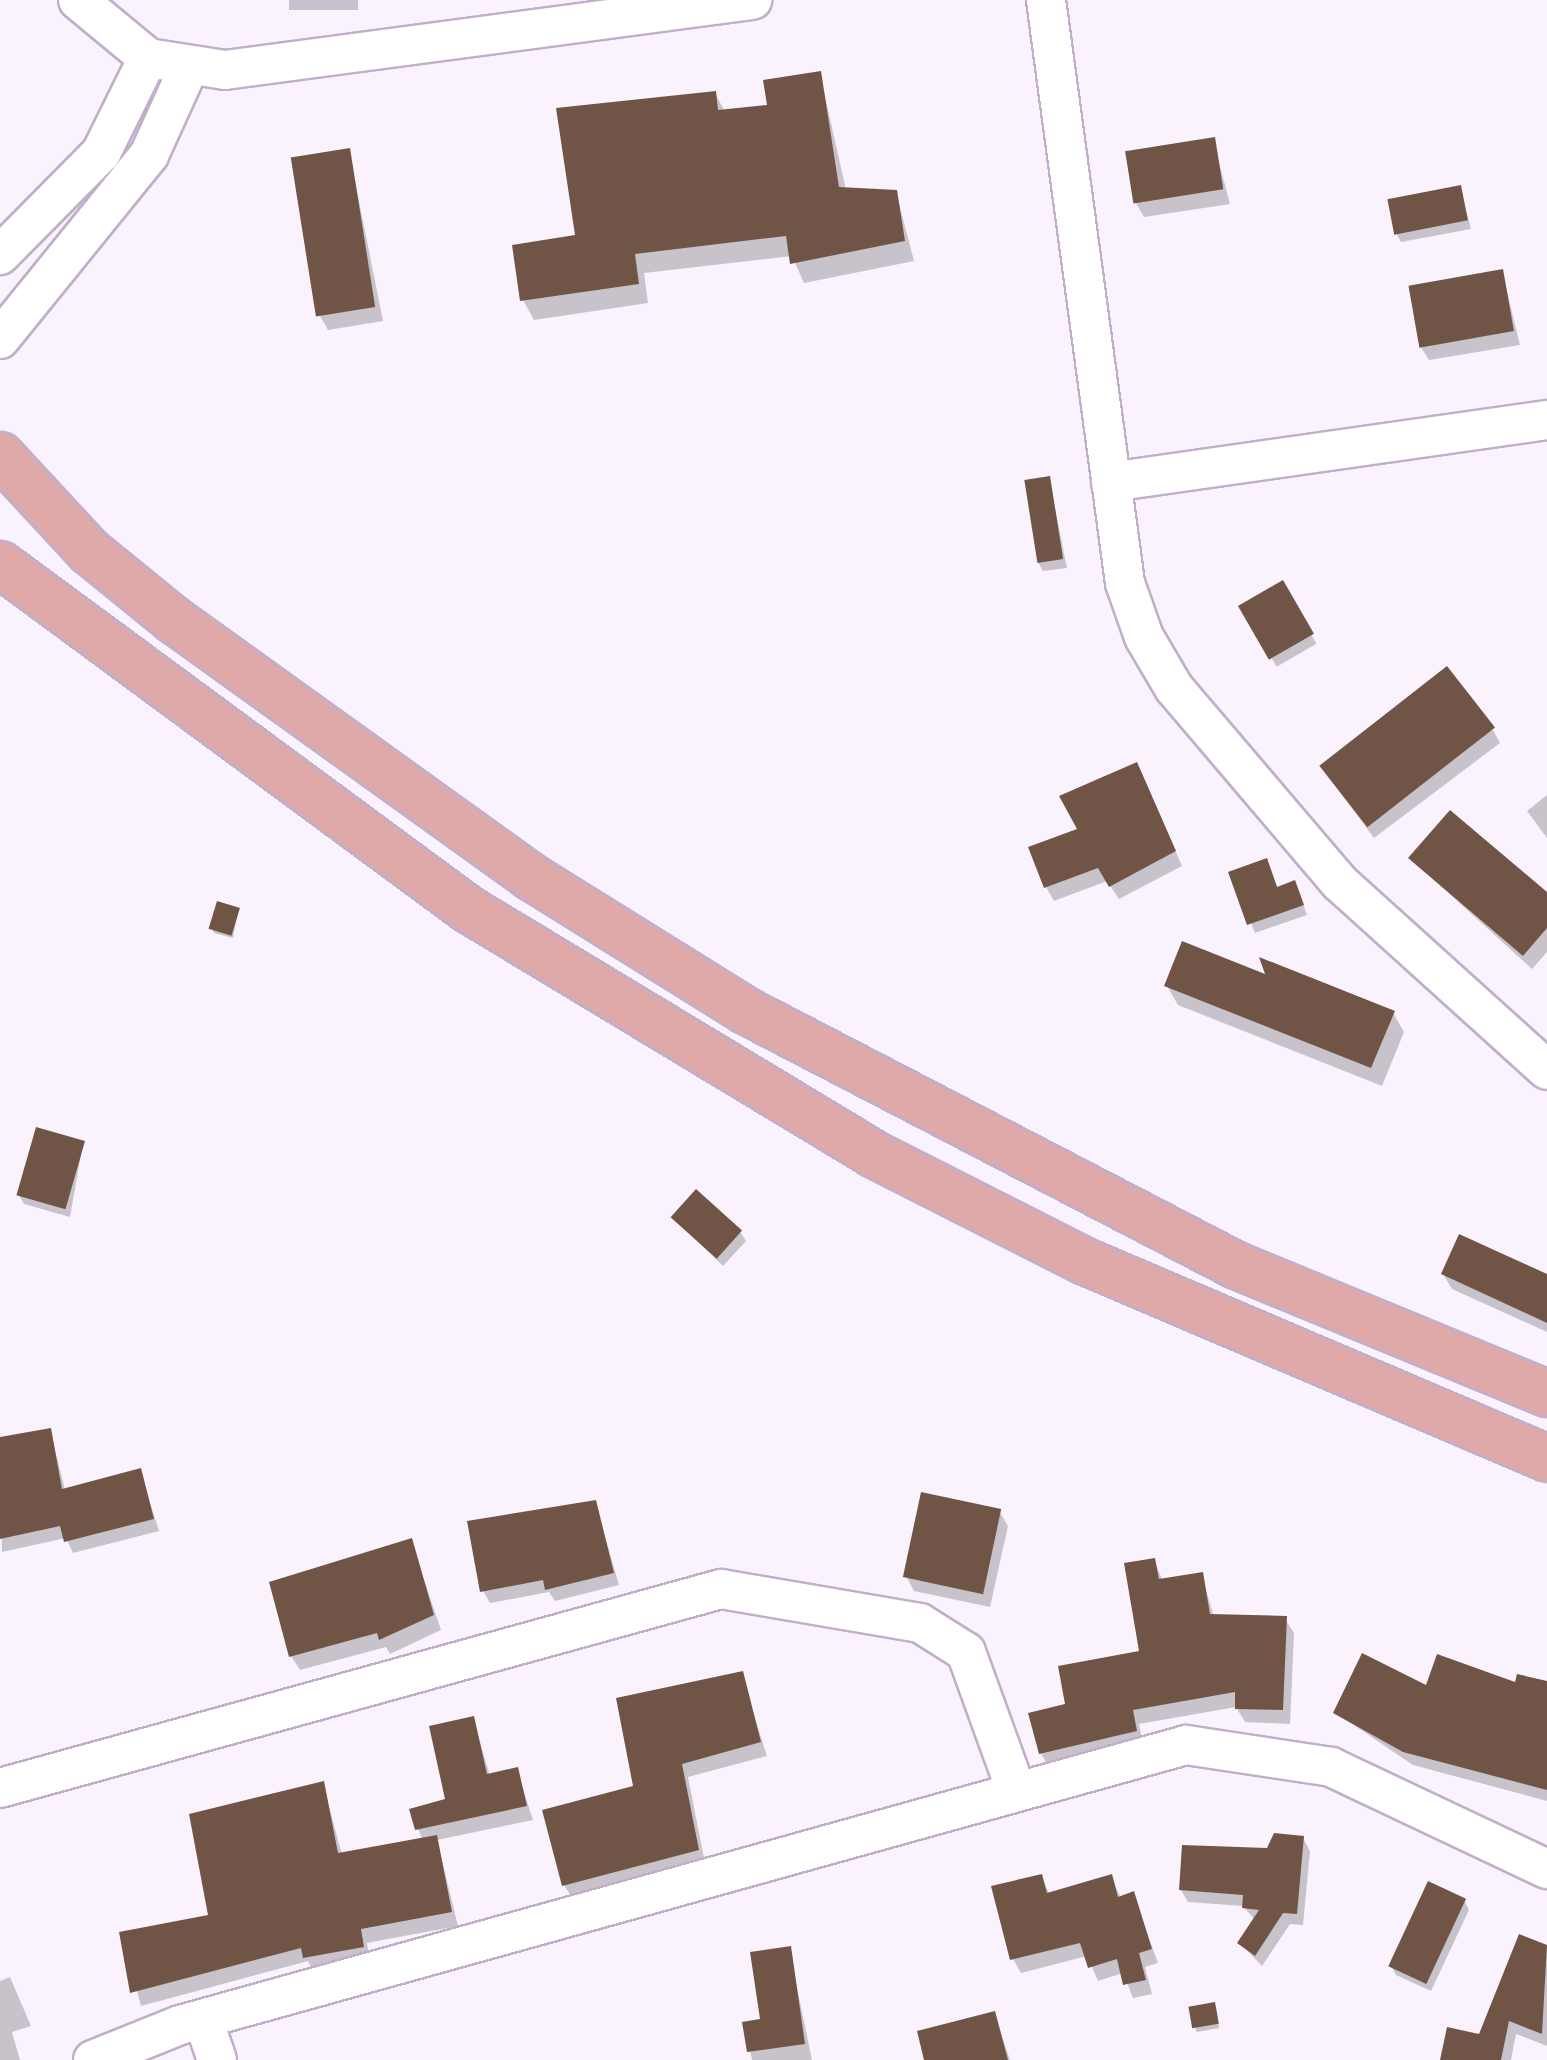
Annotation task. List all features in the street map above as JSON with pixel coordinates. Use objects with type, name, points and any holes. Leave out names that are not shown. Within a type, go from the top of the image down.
[{"type":"main road","points":[[0,455],[63,526],[174,620],[530,876],[745,1010],[1236,1264],[1547,1393]]},
{"type":"main road","points":[[0,564],[468,909],[872,1152],[1085,1261],[1547,1458]]},
{"type":"street","points":[[78,0],[148,58],[188,69],[260,70],[752,0]]},
{"type":"street","points":[[1046,0],[1125,582],[1174,688],[1339,882],[1547,1070]]},
{"type":"street","points":[[0,255],[101,153],[148,58]]},
{"type":"street","points":[[0,339],[149,155],[188,69]]},
{"type":"street","points":[[1111,482],[1547,420]]},
{"type":"street","points":[[0,1788],[721,1588],[920,1623],[966,1652],[1015,1787]]},
{"type":"street","points":[[92,2060],[202,2019],[1015,1787],[1186,1745],[1258,1750],[1331,1766],[1547,1869]]},
{"type":"street","points":[[202,2019],[218,2060]]},
{"type":"building","points":[[821,71],[839,187],[897,190],[905,241],[790,264],[786,236],[635,254],[639,284],[520,301],[512,245],[575,235],[556,108],[716,91],[718,110],[767,105],[763,80]]},
{"type":"building","points":[[1215,137],[1223,189],[1133,204],[1125,151]]},
{"type":"building","points":[[350,148],[375,307],[316,316],[291,157]]},
{"type":"building","points":[[1461,185],[1468,220],[1394,235],[1387,199]]},
{"type":"building","points":[[1503,269],[1514,331],[1419,348],[1408,286]]},
{"type":"building","points":[[1050,476],[1063,559],[1037,563],[1024,480]]},
{"type":"building","points":[[1283,580],[1314,634],[1269,660],[1238,606]]},
{"type":"building","points":[[1447,666],[1495,727],[1367,827],[1319,766]]},
{"type":"building","points":[[1137,762],[1176,851],[1109,887],[1098,868],[1044,888],[1028,847],[1077,829],[1059,796]]},
{"type":"building","points":[[1450,810],[1547,892],[1547,928],[1523,956],[1408,858]]},
{"type":"building","points":[[1267,858],[1277,887],[1295,880],[1304,905],[1247,925],[1228,872]]},
{"type":"building","points":[[217,901],[240,908],[231,936],[209,929]]},
{"type":"building","points":[[1182,941],[1265,974],[1259,957],[1395,1011],[1371,1068],[1164,986]]},
{"type":"building","points":[[36,1127],[85,1141],[65,1209],[16,1195]]},
{"type":"building","points":[[696,1189],[742,1230],[717,1259],[671,1217]]},
{"type":"building","points":[[1459,1234],[1547,1274],[1547,1323],[1441,1274]]},
{"type":"building","points":[[51,1428],[62,1489],[141,1468],[154,1519],[64,1542],[60,1526],[0,1539],[0,1437]]},
{"type":"building","points":[[921,1492],[1001,1509],[983,1594],[903,1577]]},
{"type":"building","points":[[596,1500],[614,1573],[545,1590],[543,1580],[480,1592],[467,1521]]},
{"type":"building","points":[[412,1538],[434,1615],[379,1640],[377,1633],[289,1657],[269,1582]]},
{"type":"building","points":[[1155,1558],[1159,1579],[1203,1572],[1210,1614],[1287,1616],[1283,1710],[1235,1709],[1235,1692],[1133,1710],[1137,1731],[1039,1754],[1028,1713],[1065,1704],[1058,1666],[1139,1651],[1124,1563]]},
{"type":"building","points":[[1362,1653],[1426,1685],[1437,1654],[1515,1682],[1517,1674],[1547,1681],[1547,1790],[1403,1752],[1333,1713]]},
{"type":"building","points":[[743,1671],[761,1742],[682,1764],[699,1850],[562,1886],[542,1810],[633,1786],[616,1698]]},
{"type":"building","points":[[474,1716],[487,1774],[518,1767],[527,1806],[415,1830],[409,1809],[445,1799],[429,1726]]},
{"type":"building","points":[[324,1781],[338,1853],[437,1835],[452,1912],[361,1929],[364,1947],[303,1958],[301,1948],[130,1993],[119,1932],[208,1915],[189,1814]]},
{"type":"building","points":[[1274,1833],[1304,1836],[1297,1914],[1283,1913],[1255,1956],[1237,1943],[1259,1910],[1242,1908],[1243,1895],[1179,1890],[1182,1845],[1267,1848]]},
{"type":"building","points":[[1042,1874],[1047,1893],[1112,1874],[1118,1897],[1134,1891],[1152,1949],[1139,1953],[1146,1980],[1123,1985],[1117,1959],[1088,1968],[1080,1943],[1010,1960],[991,1886]]},
{"type":"building","points":[[1428,1881],[1466,1899],[1426,1984],[1388,1966]]},
{"type":"building","points":[[1519,1934],[1547,1945],[1542,2034],[1509,2021],[1501,2060],[1440,2060],[1447,2027],[1479,2034]]},
{"type":"building","points":[[791,1946],[805,2044],[747,2052],[742,2022],[760,2019],[750,1952]]},
{"type":"building","points":[[1215,2002],[1219,2024],[1192,2028],[1188,2007]]},
{"type":"building","points":[[995,2011],[1008,2060],[924,2060],[917,2031]]}]
